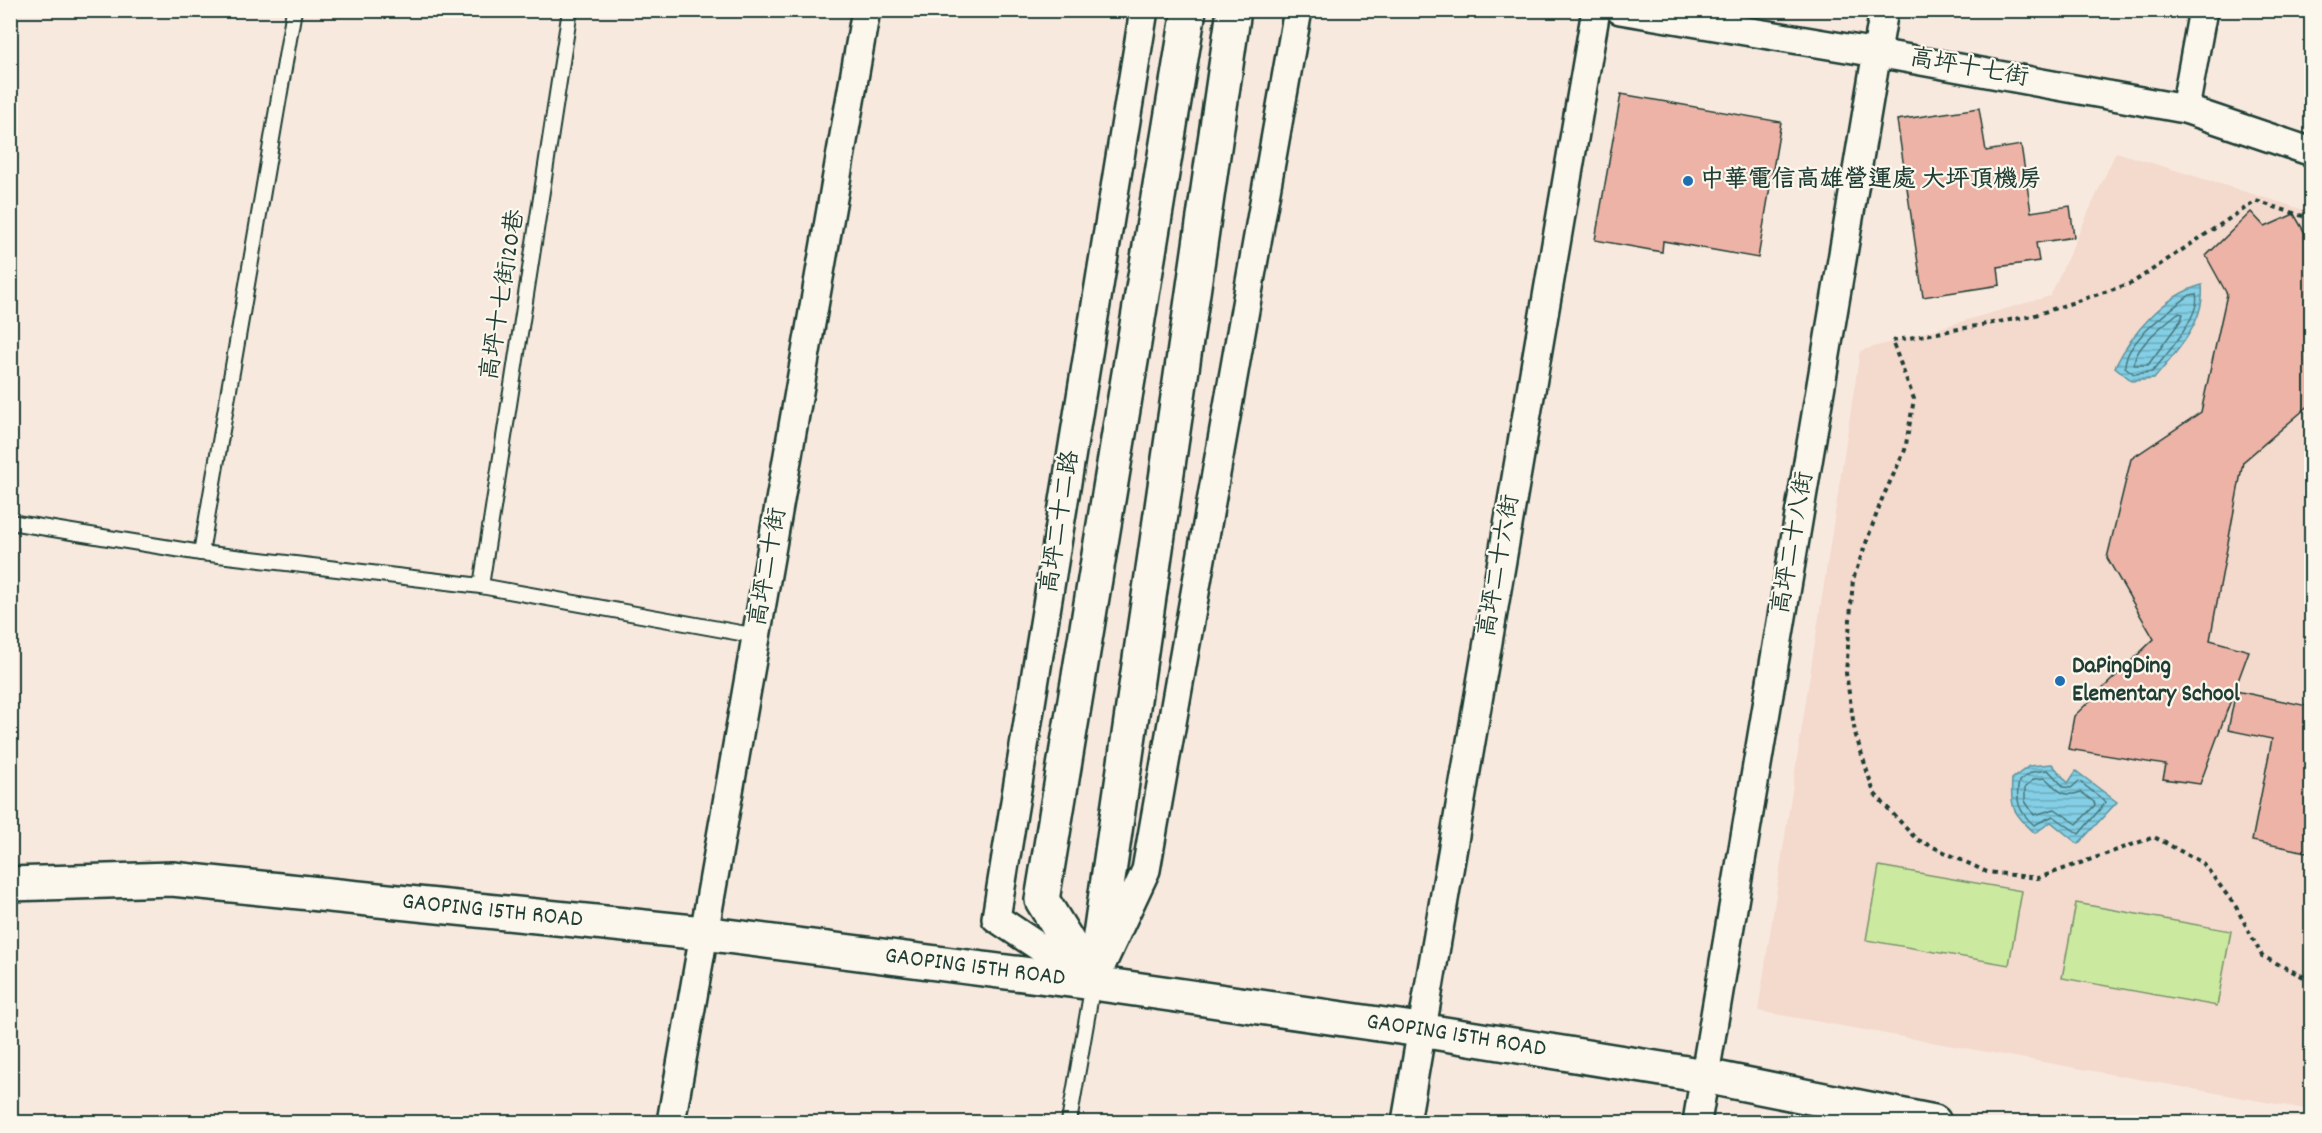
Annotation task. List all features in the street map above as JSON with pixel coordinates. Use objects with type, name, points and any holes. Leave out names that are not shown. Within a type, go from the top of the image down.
[{"type":"street","name":"高坪二十街","points":[[671,1122],[866,10]]},
{"type":"street","name":"高坪二十二路","points":[[1093,983],[996,918],[1144,10]]},
{"type":"street","name":"高坪二十二路","points":[[1093,983],[1042,900],[1188,10]]},
{"type":"street","points":[[1093,983],[1234,10]]},
{"type":"street","points":[[1093,983],[1146,870],[1298,10]]},
{"type":"street","name":"高坪二十六街","points":[[1406,1122],[1596,10]]},
{"type":"street","name":"高坪十七街","points":[[1620,10],[1877,53],[2185,109],[2312,152]]},
{"type":"street","name":"高坪二十八街","points":[[1697,1122],[1884,10]]},
{"type":"street","points":[[2185,109],[2203,10]]},
{"type":"street","name":"GAOPING 15TH ROAD","points":[[10,885],[172,879],[703,933],[1093,983],[1420,1030],[1705,1076],[1934,1122]]},
{"type":"lane","points":[[201,553],[294,10]]},
{"type":"lane","name":"高坪十七街120巷","points":[[481,586],[570,10]]},
{"type":"lane","points":[[10,522],[201,553],[481,586],[757,636]]},
{"type":"lane","points":[[1069,1122],[1093,983]]},
{"type":"path","points":[[2312,219],[2256,201],[2132,283],[2032,316],[1892,341],[1914,399],[1905,450],[1882,499],[1853,579],[1846,673],[1855,734],[1874,793],[1916,839],[1987,872],[2038,878],[2154,837],[2203,863],[2236,907],[2262,956],[2312,981]]},
{"type":"shaded area","name":"DaPingDing Elementary School","points":[[2116,152],[2311,212],[2311,1110],[1758,1011],[1860,351],[2050,296]]},
{"type":"green space","points":[[1879,866],[2022,891],[2009,965],[1866,940]]},
{"type":"green space","points":[[2076,903],[2231,931],[2217,1006],[2062,978]]},
{"type":"water","points":[[2202,285],[2199,312],[2188,336],[2154,379],[2132,381],[2115,367],[2130,341],[2162,306],[2188,290]]},
{"type":"water","points":[[2052,764],[2068,783],[2076,771],[2117,802],[2078,844],[2051,822],[2035,833],[2018,815],[2013,804],[2012,779],[2029,766]]},
{"type":"building","name":"中華電信高雄營運處 大坪頂機房","points":[[1621,94],[1781,122],[1758,258],[1663,241],[1662,252],[1595,240]]},
{"type":"building","points":[[1979,108],[1986,151],[2021,145],[2031,212],[2070,206],[2074,237],[2036,243],[2039,261],[1998,267],[2000,285],[1923,297],[1897,120]]},
{"type":"building","points":[[2251,212],[2265,227],[2294,214],[2312,245],[2312,403],[2243,462],[2210,640],[2249,651],[2200,784],[2163,779],[2166,765],[2068,749],[2074,716],[2154,639],[2107,558],[2131,459],[2201,412],[2227,294],[2206,256]]},
{"type":"building","points":[[2236,691],[2312,707],[2312,853],[2252,841],[2272,739],[2228,730]]},
{"type":"place","name":"中華電信高雄營運處 大坪頂機房","points":[[1688,181]]},
{"type":"place","name":"DaPingDing Elementary School","points":[[2060,681]]}]
